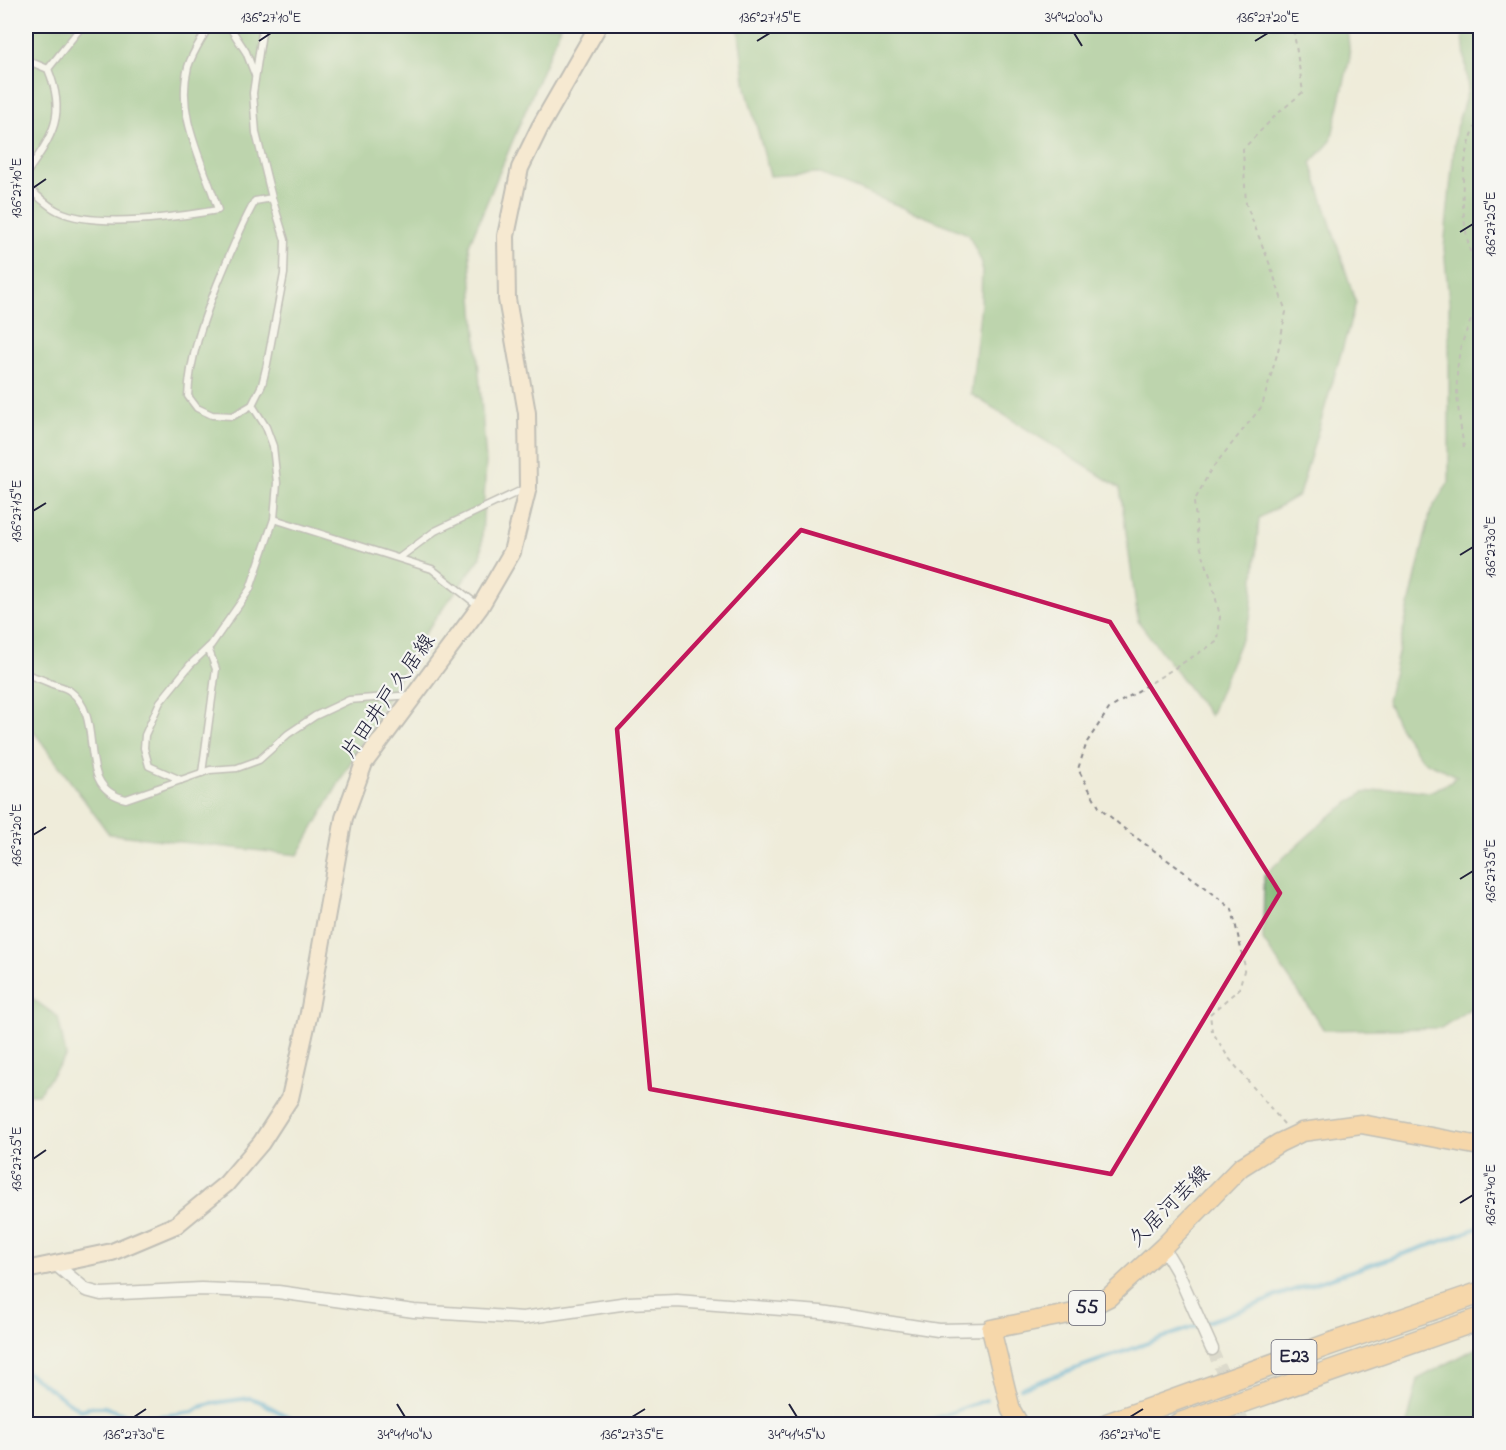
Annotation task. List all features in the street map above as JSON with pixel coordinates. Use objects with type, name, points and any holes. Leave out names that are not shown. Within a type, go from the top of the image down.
[{"type":"highway","name":"E23","points":[[1108,1425],[1330,1344],[1480,1293]]},
{"type":"highway","name":"E23","points":[[1179,1425],[1480,1318]]},
{"type":"main road","name":"片田井戸久居線","points":[[26,1270],[112,1251],[176,1225],[226,1184],[261,1143],[290,1098],[309,1013],[344,818],[364,763],[480,607],[512,552],[528,487],[527,413],[507,299],[506,236],[520,168],[540,127],[598,26]]},
{"type":"main road","name":"久居河芸線","points":[[991,1329],[1078,1312],[1108,1297],[1163,1247],[1241,1167],[1293,1135],[1361,1124],[1480,1146]]},
{"type":"main road","points":[[991,1329],[1011,1410],[1019,1425]]},
{"type":"street","points":[[1163,1247],[1177,1271],[1212,1349]]},
{"type":"street","points":[[55,1264],[86,1290],[101,1294],[201,1289],[278,1292],[414,1311],[523,1318],[678,1300],[821,1312],[938,1330],[991,1329]]},
{"type":"lane","points":[[48,69],[82,26]]},
{"type":"lane","points":[[26,186],[57,211],[90,220],[173,218],[218,210],[196,152],[187,111],[186,85],[189,66],[208,26]]},
{"type":"lane","points":[[229,26],[246,52],[255,76]]},
{"type":"lane","points":[[263,26],[253,93],[256,133],[285,240],[284,274],[262,385],[252,405],[233,416],[212,415],[197,408],[188,396],[195,348],[238,230],[255,201],[272,198]]},
{"type":"lane","points":[[26,60],[48,69],[56,89],[57,108],[55,123],[26,174]]},
{"type":"lane","points":[[181,780],[148,766],[144,748],[145,735],[160,702],[190,665],[208,648],[250,589],[274,519],[277,483],[273,446],[266,427],[252,405]]},
{"type":"lane","points":[[399,558],[435,531],[528,487]]},
{"type":"lane","points":[[274,519],[432,569],[480,607]]},
{"type":"lane","points":[[202,773],[216,669],[208,648]]},
{"type":"lane","points":[[26,675],[69,690],[81,704],[88,718],[94,765],[100,783],[114,796],[126,799],[210,770],[237,768],[259,760],[288,734],[315,716],[349,700],[416,694]]},
{"type":"path","points":[[1293,26],[1303,92],[1276,115],[1243,149],[1246,204],[1286,312],[1280,341],[1262,406],[1210,471],[1194,502],[1198,539],[1220,616],[1218,641],[1108,710],[1087,742],[1078,769],[1099,807],[1127,831],[1232,909],[1245,967],[1239,989],[1210,1014],[1212,1031],[1228,1057],[1293,1135]]},
{"type":"path","points":[[1471,26],[1480,60]]},
{"type":"path","points":[[1480,116],[1465,159],[1462,191],[1464,228],[1480,285]]},
{"type":"path","points":[[1464,448],[1458,410],[1457,369],[1461,348],[1480,299]]},
{"type":"highlighted area","points":[[801,530],[1110,622],[1280,893],[1111,1174],[650,1089],[617,729]]},
{"type":"green space","points":[[26,26],[561,26],[469,245],[486,462],[481,557],[422,637],[298,855],[109,834],[29,725],[26,725]]},
{"type":"green space","points":[[738,26],[1347,26],[1350,57],[1331,141],[1311,163],[1356,303],[1299,495],[1259,518],[1251,615],[1210,716],[1138,621],[1120,488],[971,394],[981,303],[982,263],[968,234],[818,173],[770,176],[746,88]]},
{"type":"green space","points":[[1462,26],[1480,26],[1480,1002],[1441,1028],[1324,1030],[1263,940],[1264,875],[1330,816],[1363,793],[1400,788],[1429,792],[1451,782],[1457,776],[1422,760],[1400,729],[1387,701],[1431,510],[1449,482],[1449,302],[1444,248],[1456,128],[1468,90]]},
{"type":"green space","points":[[26,994],[58,1017],[66,1056],[38,1094],[26,1094]]},
{"type":"green space","points":[[1480,1346],[1480,1424],[1407,1424],[1418,1379]]},
{"type":"waterway","points":[[1021,1388],[1276,1296],[1480,1227]]},
{"type":"waterway","points":[[26,1372],[80,1410],[105,1407],[137,1419],[193,1412],[214,1403],[250,1398],[301,1424]]},
{"type":"waterway","points":[[919,1424],[986,1400]]},
{"type":"tunnel","points":[[1212,1349],[1244,1424]]}]
